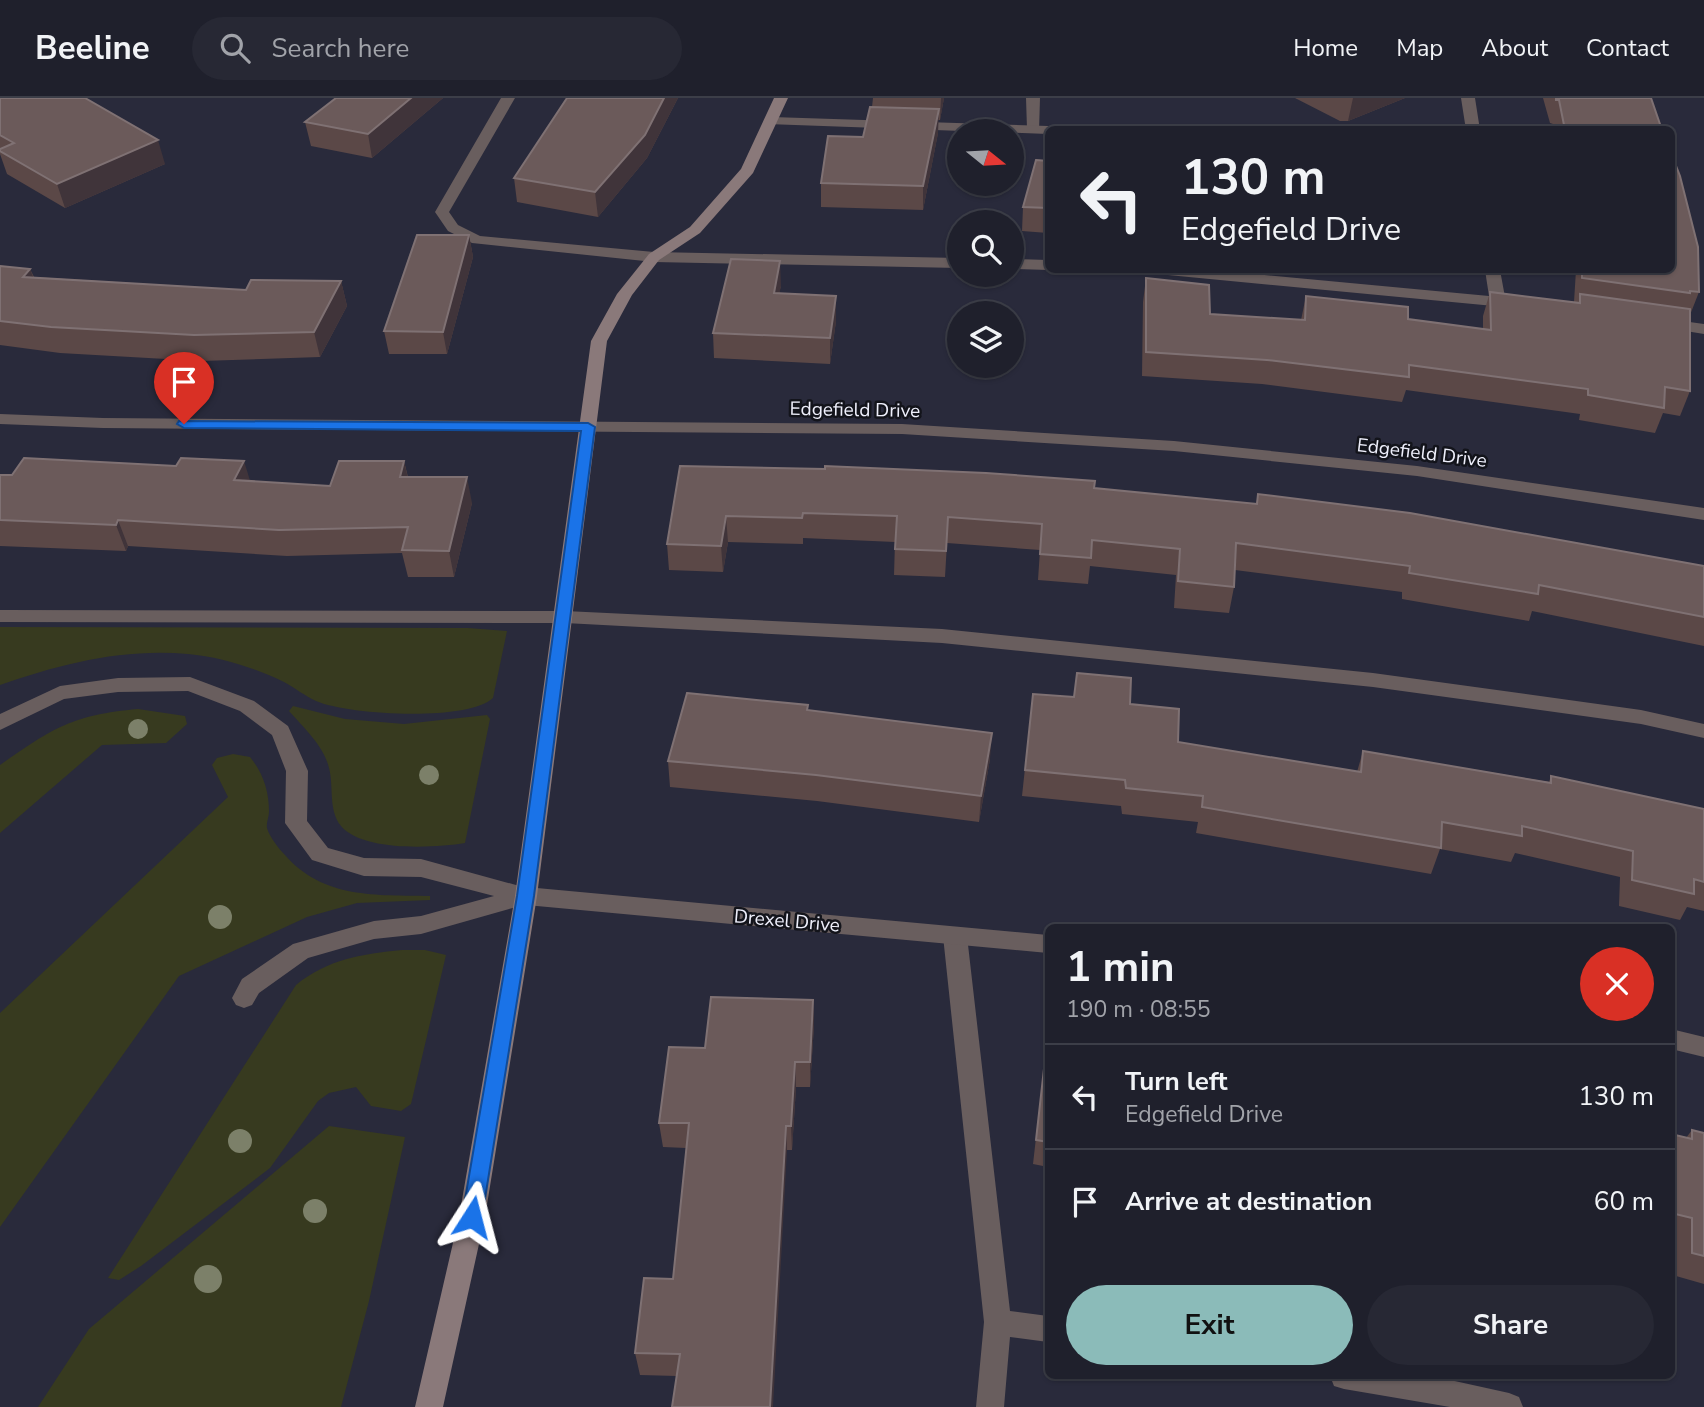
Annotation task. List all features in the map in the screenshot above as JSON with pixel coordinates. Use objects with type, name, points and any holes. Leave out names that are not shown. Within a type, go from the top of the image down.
[{"type":"street","points":[[508,98],[442,212],[453,228],[477,240],[654,257],[947,263]]},
{"type":"street","points":[[429,1407],[472,1217],[526,896],[565,617],[599,341],[625,294],[654,257],[695,230],[748,170],[781,98]]},
{"type":"street","points":[[772,121],[1041,130],[1033,98]]},
{"type":"street","points":[[1468,98],[1473,126]]},
{"type":"street","points":[[1024,264],[1045,265]]},
{"type":"street","points":[[1201,273],[1538,306]]},
{"type":"street","points":[[1493,273],[1497,300]]},
{"type":"street","points":[[1649,321],[1704,329]]},
{"type":"street","name":"Edgefield Drive","points":[[0,419],[103,423],[902,429],[1174,446],[1417,471],[1704,514]]},
{"type":"street","points":[[0,615],[565,617],[943,636],[1373,680],[1641,717],[1704,731]]},
{"type":"street","points":[[0,723],[60,694],[118,685],[190,684],[247,706],[281,731],[297,771],[296,822],[320,854],[364,867],[421,868],[526,896]]},
{"type":"street","points":[[244,998],[250,986],[301,951],[374,930],[421,925],[526,896]]},
{"type":"street","name":"Drexel Drive","points":[[526,896],[1045,944]]},
{"type":"street","points":[[955,936],[998,1322],[990,1407]]},
{"type":"street","points":[[1675,1041],[1704,1046]]},
{"type":"street","points":[[998,1322],[1045,1329]]},
{"type":"street","points":[[1364,1379],[1431,1389],[1509,1407]]},
{"type":"green space","points":[[0,627],[468,628],[507,631],[493,698],[479,706],[459,711],[407,714],[332,706],[316,701],[284,682],[250,668],[225,660],[188,654],[140,653],[92,659],[0,685]]},
{"type":"green space","points":[[293,706],[345,719],[404,724],[487,715],[490,719],[465,843],[400,846],[365,840],[351,834],[341,826],[334,813],[330,775],[323,752],[289,711]]},
{"type":"green space","points":[[138,709],[185,716],[187,724],[166,743],[102,745],[0,833],[0,765],[64,725],[96,715]]},
{"type":"green space","points":[[233,754],[250,757],[258,769],[268,797],[268,831],[280,849],[300,869],[316,880],[352,892],[430,896],[430,900],[357,903],[307,917],[179,976],[0,1227],[0,1013],[228,797],[212,765],[217,758]]},
{"type":"green space","points":[[402,950],[425,950],[446,955],[411,1104],[401,1111],[371,1106],[356,1087],[329,1093],[318,1101],[270,1168],[141,1266],[119,1280],[108,1278],[296,985],[320,969],[346,959]]},
{"type":"green space","points":[[329,1126],[405,1137],[369,1301],[341,1407],[38,1407],[89,1329]]},
{"type":"building","points":[[0,98],[85,98],[158,140],[57,184],[0,151],[14,143],[0,135]]},
{"type":"building","points":[[336,98],[411,98],[368,134],[305,122]]},
{"type":"building","points":[[567,98],[664,98],[645,135],[595,192],[514,178]]},
{"type":"building","points":[[1651,98],[1661,126],[1564,126],[1559,100],[1556,100]]},
{"type":"building","points":[[870,107],[939,109],[923,186],[821,183],[828,136],[863,137]]},
{"type":"building","points":[[1036,160],[1045,161],[1045,208],[1023,207]]},
{"type":"building","points":[[1675,163],[1698,247],[1699,292],[1582,278],[1582,273],[1675,273]]},
{"type":"building","points":[[417,235],[469,235],[443,332],[384,331]]},
{"type":"building","points":[[731,259],[780,261],[774,293],[836,296],[830,338],[713,333]]},
{"type":"building","points":[[0,266],[30,269],[23,277],[246,290],[251,280],[341,281],[314,332],[194,335],[51,327],[0,321]]},
{"type":"building","points":[[1146,278],[1209,285],[1210,314],[1305,320],[1306,296],[1408,307],[1408,319],[1491,330],[1490,292],[1580,303],[1580,294],[1690,309],[1690,391],[1665,387],[1664,408],[1588,395],[1588,389],[1409,365],[1409,377],[1267,360],[1146,352]]},
{"type":"building","points":[[24,458],[176,466],[181,458],[244,461],[234,480],[330,486],[339,461],[404,461],[400,477],[467,477],[449,551],[402,550],[408,527],[279,530],[118,520],[116,525],[0,520],[0,475],[12,475]]},
{"type":"building","points":[[680,466],[825,469],[825,466],[986,473],[1095,481],[1094,488],[1257,504],[1258,494],[1410,513],[1704,566],[1704,617],[1539,585],[1538,594],[1409,573],[1410,566],[1236,543],[1234,587],[1178,581],[1180,549],[1092,540],[1091,558],[1040,554],[1042,524],[948,517],[946,551],[895,549],[897,516],[803,513],[802,518],[726,516],[721,546],[667,544]]},
{"type":"building","points":[[1077,673],[1131,678],[1130,704],[1179,709],[1178,742],[1361,772],[1363,751],[1551,783],[1551,776],[1704,809],[1704,882],[1694,879],[1694,894],[1632,880],[1633,851],[1522,826],[1522,836],[1442,822],[1441,848],[1202,807],[1203,796],[1126,788],[1125,780],[1025,770],[1033,694],[1074,697]]},
{"type":"building","points":[[687,693],[808,705],[807,710],[992,733],[981,796],[816,775],[668,761]]},
{"type":"building","points":[[711,997],[813,1000],[810,1062],[795,1062],[791,1126],[786,1126],[770,1407],[672,1407],[680,1354],[635,1353],[644,1278],[673,1279],[689,1123],[659,1123],[669,1047],[705,1048]]},
{"type":"building","points":[[1045,1060],[1045,1142],[1036,1140]]},
{"type":"building","points":[[1692,1130],[1704,1133],[1704,1256],[1692,1253],[1692,1218],[1675,1214],[1675,1135],[1692,1139]]},
{"type":"route","points":[[184,424],[588,427],[526,896],[472,1217]]}]
